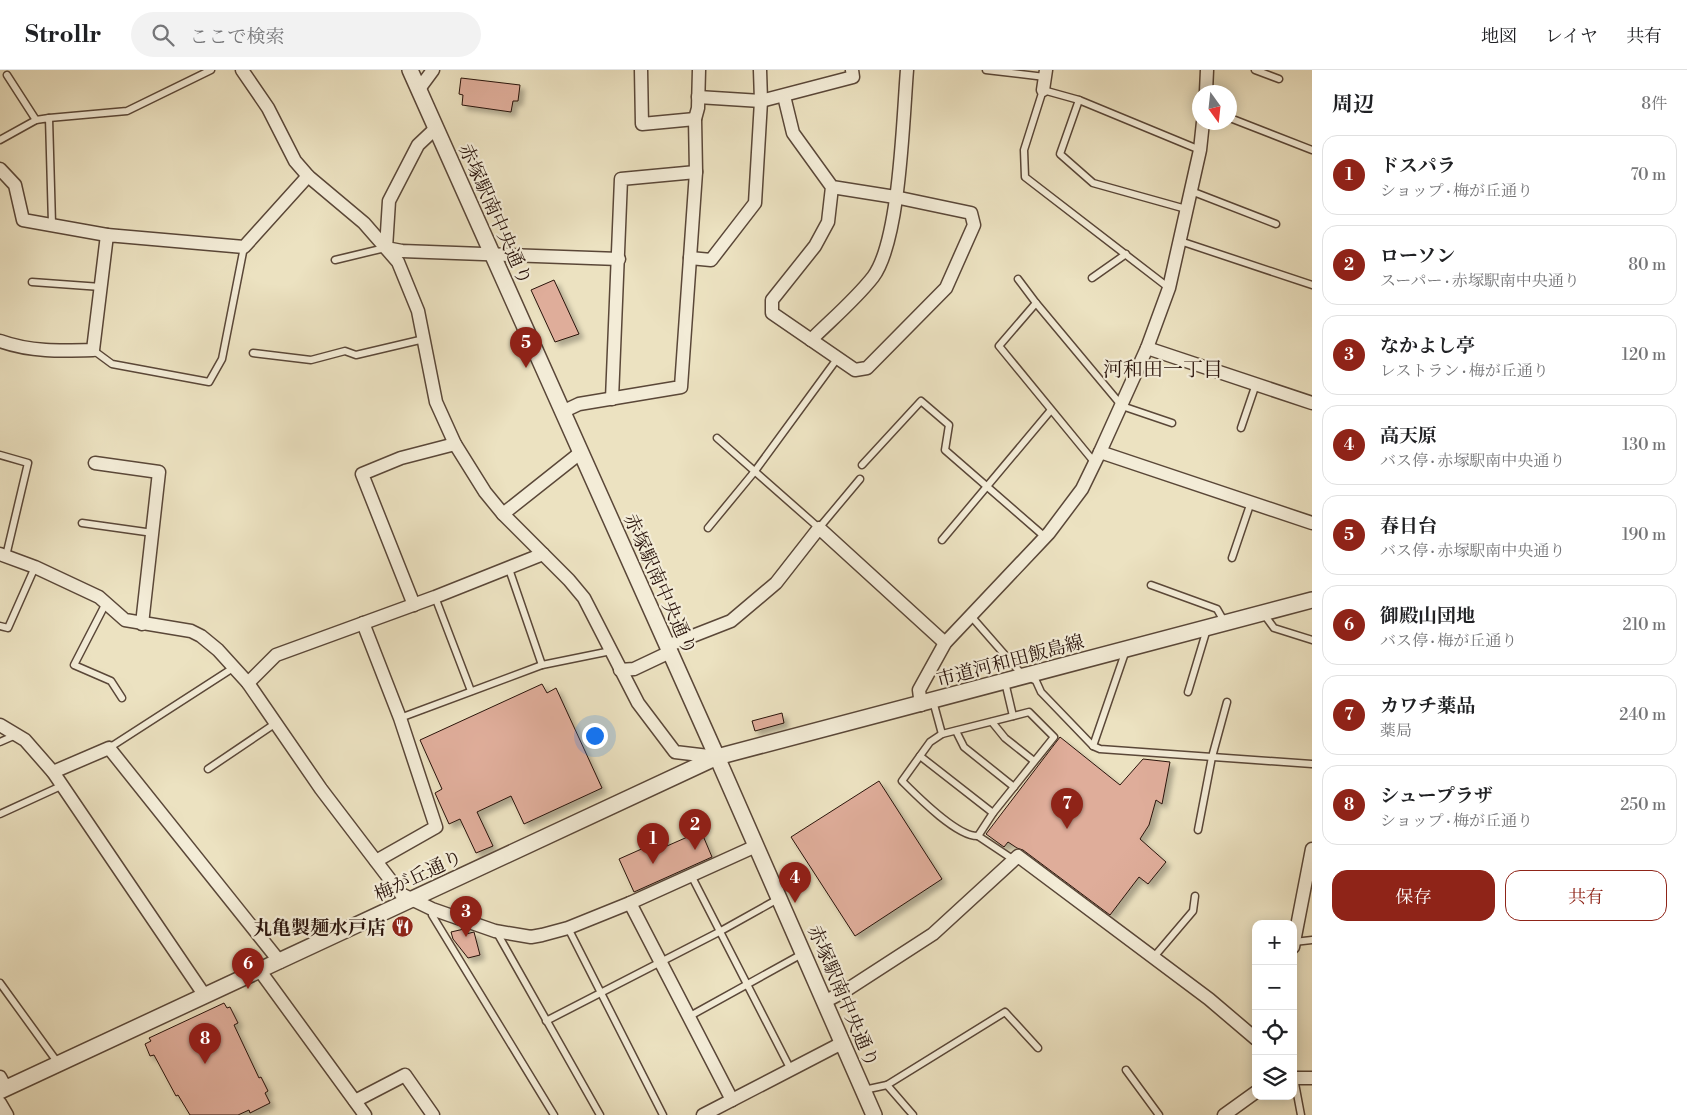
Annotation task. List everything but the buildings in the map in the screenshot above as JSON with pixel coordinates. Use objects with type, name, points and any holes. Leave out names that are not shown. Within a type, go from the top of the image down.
[{"type":"street","points":[[242,70],[268,108],[295,161],[308,176],[364,223],[398,262],[410,289],[425,339],[436,402],[455,444],[485,492],[503,514],[584,598],[638,703],[675,752],[717,758]]},
{"type":"street","name":"赤塚駅南中央通り","points":[[410,70],[874,1115]]},
{"type":"street","points":[[418,89],[433,70]]},
{"type":"street","points":[[641,70],[642,124],[695,119]]},
{"type":"street","points":[[562,412],[579,404],[681,387],[696,172],[695,119],[699,70]]},
{"type":"street","points":[[690,258],[710,260],[756,203],[761,101],[760,70]]},
{"type":"street","points":[[698,97],[761,101],[853,77],[852,70]]},
{"type":"street","points":[[811,340],[874,276],[888,244],[895,197],[907,70]]},
{"type":"street","points":[[1205,71],[1206,85]]},
{"type":"street","points":[[1043,90],[1046,74]]},
{"type":"street","points":[[784,96],[793,133],[832,187],[828,222],[815,246],[772,300],[772,313],[854,370],[867,368],[946,288],[974,225],[972,213],[895,197],[832,187]]},
{"type":"street","points":[[386,248],[389,201],[418,145],[436,128]]},
{"type":"street","points":[[927,703],[920,690],[945,643],[1045,537],[1082,489],[1098,458],[1147,348],[1169,288],[1200,150],[1202,130]]},
{"type":"street","points":[[0,169],[15,185],[23,220],[107,235],[244,247],[308,176]]},
{"type":"street","points":[[612,399],[621,179],[696,172]]},
{"type":"street","points":[[0,341],[16,347],[48,351],[93,350],[107,235]]},
{"type":"street","points":[[386,248],[492,255],[619,259]]},
{"type":"street","points":[[1147,348],[1312,403]]},
{"type":"street","points":[[414,605],[362,474],[401,458],[455,444]]},
{"type":"street","points":[[503,514],[580,453]]},
{"type":"street","points":[[1098,458],[1251,502],[1312,523]]},
{"type":"street","points":[[96,464],[159,472],[154,533],[142,624]]},
{"type":"street","points":[[620,670],[634,669],[668,649],[732,621],[776,584],[819,528],[945,643]]},
{"type":"street","points":[[248,683],[276,655],[414,605],[543,554]]},
{"type":"street","points":[[3,555],[35,567],[99,597],[125,620],[191,631],[218,650],[248,683],[321,789],[401,894],[432,909],[495,931],[530,937],[568,928],[692,877],[756,846]]},
{"type":"street","name":"市道河和田飯島線","points":[[717,758],[1312,600]]},
{"type":"street","points":[[363,623],[400,718],[436,827],[376,861]]},
{"type":"street","points":[[0,725],[25,740],[53,772],[205,996]]},
{"type":"street","points":[[53,772],[109,748],[280,962]]},
{"type":"street","name":"梅が丘通り","points":[[2,1085],[58,1064],[717,758]]},
{"type":"street","points":[[1297,929],[1312,849]]},
{"type":"street","points":[[824,1002],[845,991],[933,934],[1018,856],[1209,999],[1252,1036]]},
{"type":"street","points":[[630,903],[732,1100]]},
{"type":"street","points":[[260,971],[365,1115]]},
{"type":"street","points":[[703,1115],[842,1043]]},
{"type":"street","points":[[355,1101],[405,1075],[433,1115]]},
{"type":"street","points":[[1297,1078],[1312,1078]]},
{"type":"street","points":[[1224,1115],[1252,1095]]},
{"type":"street","points":[[0,1103],[7,1115]]},
{"type":"lane","points":[[0,140],[36,120],[127,111],[211,70]]},
{"type":"lane","points":[[986,70],[1046,74]]},
{"type":"lane","points":[[1255,70],[1279,78]]},
{"type":"lane","points":[[7,75],[36,120]]},
{"type":"lane","points":[[1169,288],[1025,177],[1024,150],[1043,90],[1079,100],[1200,150]]},
{"type":"lane","points":[[1079,100],[1060,154],[1093,182],[1186,209]]},
{"type":"lane","points":[[49,118],[52,224]]},
{"type":"lane","points":[[1237,121],[1312,150]]},
{"type":"lane","points":[[1191,191],[1276,224]]},
{"type":"lane","points":[[1180,242],[1312,285]]},
{"type":"lane","points":[[93,350],[112,364],[209,382],[222,359],[244,247]]},
{"type":"lane","points":[[335,260],[386,248]]},
{"type":"lane","points":[[1092,278],[1126,254]]},
{"type":"lane","points":[[1018,279],[1036,304],[1122,406],[1172,422]]},
{"type":"lane","points":[[32,282],[101,287]]},
{"type":"lane","points":[[1036,304],[999,346],[1051,410],[1098,458]]},
{"type":"lane","points":[[253,353],[311,360],[345,351],[356,355],[425,339]]},
{"type":"lane","points":[[708,528],[754,471],[837,359]]},
{"type":"lane","points":[[1241,428],[1256,384]]},
{"type":"lane","points":[[862,465],[922,401],[949,425],[945,450],[1045,537]]},
{"type":"lane","points":[[942,540],[1051,410]]},
{"type":"lane","points":[[717,438],[819,528],[860,479]]},
{"type":"lane","points":[[0,455],[28,463],[3,555]]},
{"type":"lane","points":[[1232,558],[1251,502]]},
{"type":"lane","points":[[82,523],[154,533]]},
{"type":"lane","points":[[0,626],[8,628],[35,567]]},
{"type":"lane","points":[[509,569],[542,665]]},
{"type":"lane","points":[[1151,585],[1217,609],[1225,624]]},
{"type":"lane","points":[[435,597],[471,691]]},
{"type":"lane","points":[[106,604],[74,665],[110,681],[122,698]]},
{"type":"lane","points":[[1263,613],[1274,628],[1312,640]]},
{"type":"lane","points":[[970,615],[1019,672],[1036,681],[1041,692],[1093,746],[1100,749],[1312,764]]},
{"type":"lane","points":[[1188,692],[1208,628]]},
{"type":"lane","points":[[1093,746],[1127,649]]},
{"type":"lane","points":[[400,718],[542,665],[612,651]]},
{"type":"lane","points":[[109,748],[233,668]]},
{"type":"lane","points":[[1004,682],[1013,716]]},
{"type":"lane","points":[[1198,830],[1212,757],[1227,702]]},
{"type":"lane","points":[[927,703],[942,734]]},
{"type":"lane","points":[[978,836],[993,813],[1054,737],[1029,712],[942,734],[930,742],[902,781],[929,808],[970,836],[978,836],[1014,860]]},
{"type":"lane","points":[[992,722],[1005,738],[1034,761]]},
{"type":"lane","points":[[208,770],[276,723]]},
{"type":"lane","points":[[956,731],[964,747],[1014,787]]},
{"type":"lane","points":[[0,742],[17,734]]},
{"type":"lane","points":[[920,756],[993,813]]},
{"type":"lane","points":[[0,814],[61,786]]},
{"type":"lane","points":[[692,877],[791,1070]]},
{"type":"lane","points":[[1153,958],[1193,911],[1195,896]]},
{"type":"lane","points":[[546,1021],[719,932],[779,898]]},
{"type":"lane","points":[[432,909],[432,915],[554,1115]]},
{"type":"lane","points":[[568,928],[663,1115]]},
{"type":"lane","points":[[495,931],[600,1115]]},
{"type":"lane","points":[[1297,944],[1312,940]]},
{"type":"lane","points":[[690,1016],[804,954]]},
{"type":"lane","points":[[0,983],[58,1064]]},
{"type":"lane","points":[[863,1090],[887,1085],[1005,1012],[1038,1048]]},
{"type":"lane","points":[[1126,1070],[1159,1115]]},
{"type":"lane","points":[[887,1085],[913,1115]]},
{"type":"lane","points":[[1297,1094],[1301,1115]]},
{"type":"place","name":"春日台","points":[[526,368]]},
{"type":"place","name":"カワチ薬品","points":[[1067,829]]},
{"type":"place","name":"ローソン","points":[[695,850]]},
{"type":"place","name":"ドスパラ","points":[[653,864]]},
{"type":"place","name":"高天原","points":[[795,903]]},
{"type":"place","name":"丸亀製麺水戸店","points":[[402,927]]},
{"type":"place","name":"なかよし亭","points":[[466,937]]},
{"type":"place","name":"御殿山団地","points":[[248,989]]},
{"type":"place","name":"シュープラザ","points":[[205,1064]]},
{"type":"district","name":"河和田一丁目","points":[[1163,369]]}]
